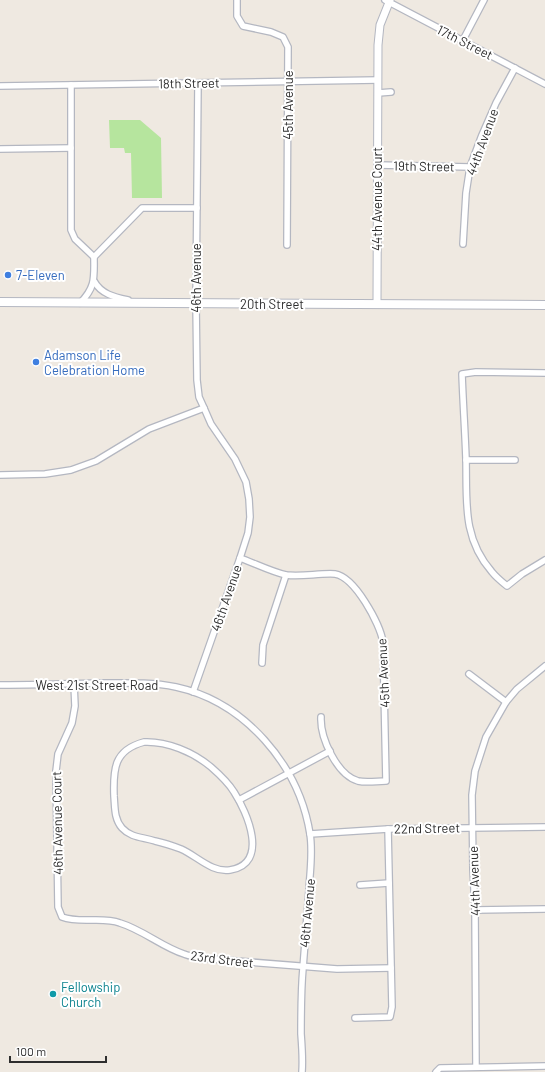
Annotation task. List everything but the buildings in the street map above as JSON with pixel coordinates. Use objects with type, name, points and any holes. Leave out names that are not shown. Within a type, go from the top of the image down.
[{"type":"main road","name":"20th Street","points":[[0,302],[545,305]]},
{"type":"street","name":"45th Avenue","points":[[236,0],[237,16],[243,26],[271,32],[283,37],[288,47],[287,245]]},
{"type":"street","points":[[463,40],[484,0]]},
{"type":"street","name":"17th Street","points":[[388,1],[545,84]]},
{"type":"street","name":"44th Avenue Court","points":[[377,304],[379,34],[388,1]]},
{"type":"street","name":"44th Avenue","points":[[463,244],[465,199],[470,167],[484,128],[515,68]]},
{"type":"street","name":"18th Street","points":[[0,86],[378,80]]},
{"type":"street","name":"46th Avenue","points":[[198,83],[196,303],[197,380],[200,397],[211,424],[235,459],[246,482],[250,517],[248,533],[240,558],[193,692],[215,702],[243,720],[257,732],[270,746],[289,773],[301,800],[310,834],[311,867],[303,967],[302,1072]]},
{"type":"street","points":[[71,85],[71,230],[75,239],[94,256]]},
{"type":"street","points":[[378,93],[391,92]]},
{"type":"street","points":[[0,149],[71,148]]},
{"type":"street","name":"19th Street","points":[[378,165],[470,167]]},
{"type":"street","points":[[80,303],[91,290],[94,281],[94,256],[142,208],[197,208]]},
{"type":"street","points":[[94,281],[98,288],[115,297],[145,303]]},
{"type":"street","points":[[545,372],[476,372],[462,374],[466,460],[465,492],[469,528],[475,546],[492,572],[507,586],[528,570],[545,560]]},
{"type":"street","points":[[0,475],[45,474],[71,470],[96,461],[150,429],[204,408]]},
{"type":"street","points":[[466,460],[515,460]]},
{"type":"street","points":[[240,558],[286,575],[263,645],[262,663]]},
{"type":"street","name":"45th Avenue","points":[[286,575],[335,574],[343,577],[359,592],[381,632],[383,642],[386,781],[360,782],[350,777],[340,768],[330,751]]},
{"type":"street","name":"44th Avenue","points":[[476,1067],[475,910],[472,795],[475,771],[486,737],[506,702],[545,666]]},
{"type":"street","points":[[468,674],[506,702]]},
{"type":"street","name":"West 21st Street Road","points":[[0,685],[141,683],[177,687],[193,692]]},
{"type":"street","name":"46th Avenue Court","points":[[62,917],[58,906],[56,771],[58,754],[72,723],[75,706],[74,684]]},
{"type":"street","points":[[239,800],[330,751],[322,732],[321,717]]},
{"type":"street","points":[[151,742],[171,746],[185,751],[210,766],[230,786],[239,800],[250,826],[252,852],[245,863],[239,868],[221,871],[182,850],[132,835],[121,826],[117,820],[115,810],[115,767],[124,752],[138,743],[151,742]]},
{"type":"street","name":"22nd Street","points":[[310,834],[388,829],[545,828]]},
{"type":"street","points":[[355,1018],[390,1017],[392,1008],[388,829]]},
{"type":"street","points":[[360,885],[389,883]]},
{"type":"street","points":[[475,910],[545,909]]},
{"type":"street","name":"23rd Street","points":[[62,917],[71,920],[91,919],[119,922],[137,929],[184,954],[200,958],[337,970],[391,968]]},
{"type":"street","points":[[438,1070],[476,1067],[491,1069],[545,1066]]},
{"type":"green space","points":[[109,120],[140,120],[161,138],[162,198],[132,198],[131,153],[125,153],[124,148],[110,148]]},
{"type":"place","name":"7-Eleven","points":[[8,275]]},
{"type":"place","name":"Adamson Life Celebration Home","points":[[36,362]]},
{"type":"place","name":"Fellowship Church","points":[[53,994]]}]
